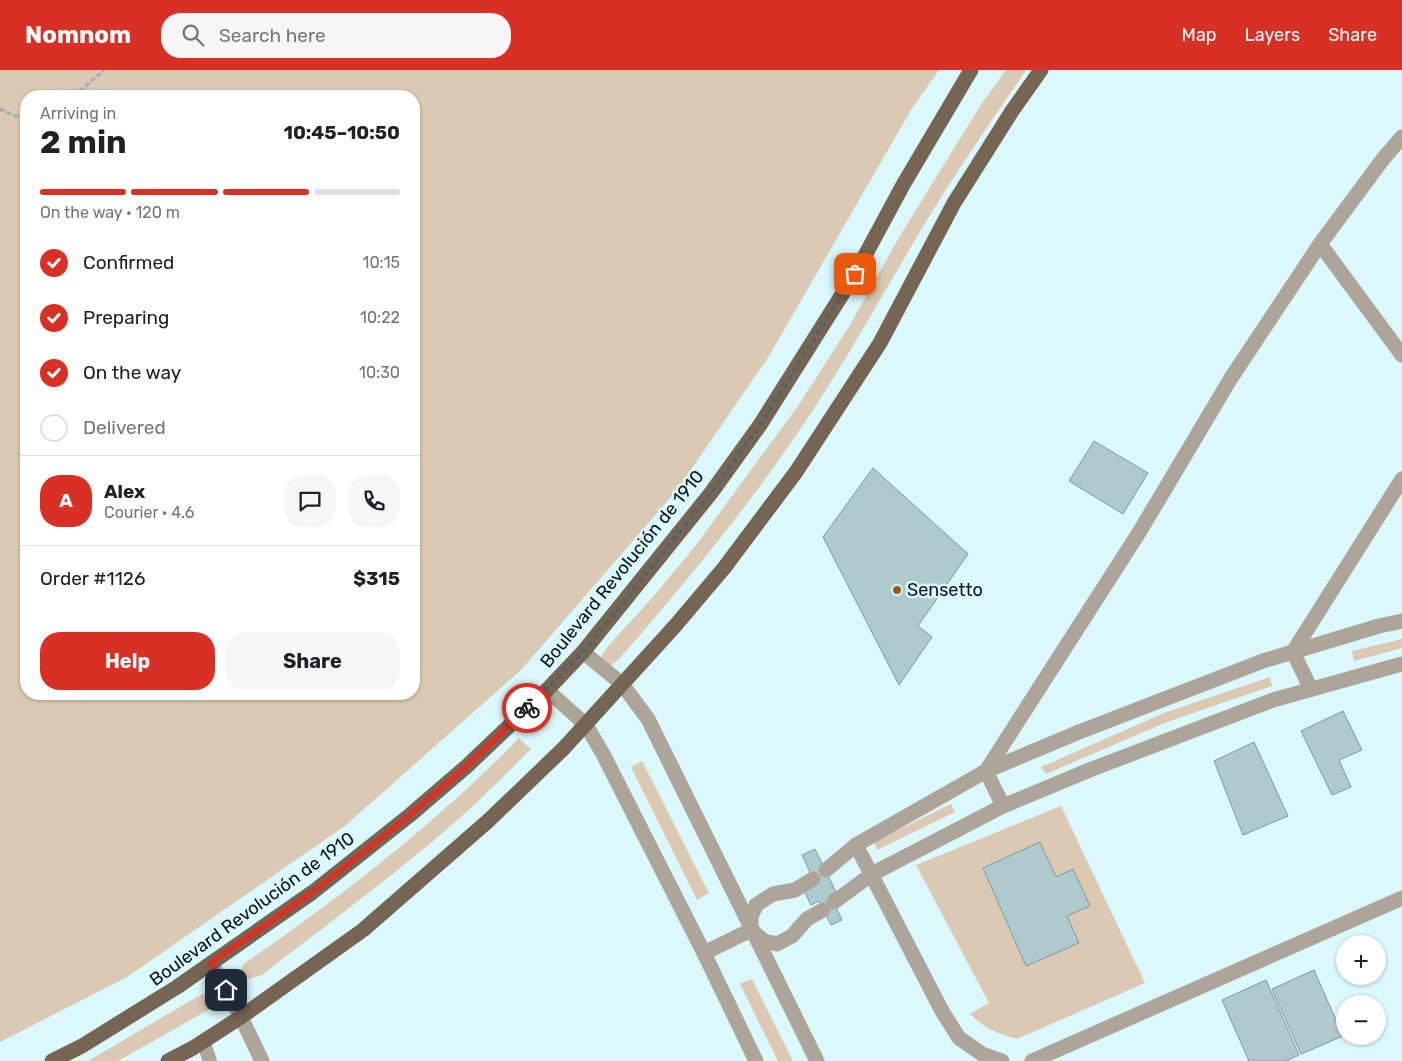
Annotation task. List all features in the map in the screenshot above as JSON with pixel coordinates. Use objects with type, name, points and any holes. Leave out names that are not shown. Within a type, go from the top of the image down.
[{"type":"main road","name":"Boulevard Revolución de 1910","points":[[52,1061],[82,1046],[178,987],[313,892],[410,815],[467,766],[583,652],[711,493],[760,425],[855,274],[971,70]]},
{"type":"main road","points":[[168,1061],[241,1017],[363,930],[488,821],[586,725],[675,626],[724,568],[796,472],[880,343],[954,203],[1012,111],[1041,70]]},
{"type":"street","points":[[986,771],[1140,532],[1231,378],[1320,244],[1383,159],[1402,137]]},
{"type":"street","points":[[1320,244],[1402,355]]},
{"type":"street","points":[[1293,652],[1402,479]]},
{"type":"street","points":[[826,870],[856,845],[986,771],[1088,728],[1262,660],[1402,621]]},
{"type":"street","points":[[583,652],[622,684],[648,719],[817,1061]]},
{"type":"street","points":[[1293,652],[1311,689]]},
{"type":"street","points":[[813,879],[795,890],[773,894],[756,905],[751,917],[751,930],[764,941],[777,944],[792,936],[807,919],[829,906],[872,874],[1003,806],[1092,769],[1273,700],[1402,664]]},
{"type":"street","points":[[546,690],[586,725],[603,754],[704,953],[756,1061]]},
{"type":"street","points":[[986,771],[1003,806]]},
{"type":"street","points":[[856,845],[942,1011],[959,1038],[982,1054],[1002,1061]]},
{"type":"street","points":[[1032,1061],[1402,898]]},
{"type":"street","points":[[704,953],[751,930]]},
{"type":"street","points":[[211,963],[241,1017],[262,1061]]},
{"type":"lane","points":[[203,1041],[210,1061]]},
{"type":"path","points":[[81,90],[104,70]]},
{"type":"path","points":[[0,109],[15,116],[20,115]]},
{"type":"shaded area","points":[[0,70],[939,70],[911,110],[769,356],[677,490],[522,669],[345,826],[127,977],[0,1042]]},
{"type":"shaded area","points":[[1006,70],[1026,70],[936,206],[811,413],[767,477],[671,599],[620,658],[612,665],[606,666],[601,662],[602,655],[608,646],[652,598],[696,545],[798,406],[850,325],[898,239],[982,103]]},
{"type":"shaded area","points":[[1402,639],[1402,648],[1354,661],[1352,651]]},
{"type":"shaded area","points":[[1270,677],[1272,686],[1167,722],[1046,774],[1041,767],[1164,713]]},
{"type":"shaded area","points":[[519,738],[531,749],[484,796],[431,843],[262,975],[249,979],[243,977],[241,972],[243,965],[320,910],[389,856],[456,799]]},
{"type":"shaded area","points":[[642,761],[709,893],[697,900],[631,767]]},
{"type":"shaded area","points":[[951,804],[955,812],[877,850],[874,842]]},
{"type":"shaded area","points":[[1061,806],[1145,983],[1017,1039],[992,1030],[970,1014],[989,1003],[916,865]]},
{"type":"shaded area","points":[[752,979],[793,1061],[778,1061],[740,984]]},
{"type":"shaded area","points":[[202,994],[213,994],[216,1000],[210,1009],[118,1061],[88,1061]]},
{"type":"building","points":[[1094,441],[1148,473],[1123,514],[1069,481]]},
{"type":"building","name":"Sensetto","points":[[873,468],[968,554],[918,626],[932,637],[899,685],[823,537]]},
{"type":"building","points":[[1343,711],[1362,750],[1339,760],[1351,787],[1332,795],[1301,731]]},
{"type":"building","points":[[1254,742],[1288,816],[1243,835],[1214,761]]},
{"type":"building","points":[[1040,842],[1056,877],[1073,869],[1090,906],[1067,916],[1079,943],[1026,966],[983,868]]},
{"type":"building","points":[[815,849],[836,892],[830,895],[842,920],[831,925],[819,901],[811,905],[804,891],[816,885],[802,855]]},
{"type":"building","points":[[1314,970],[1336,1020],[1336,1039],[1301,1054],[1272,989]]},
{"type":"building","points":[[1266,980],[1299,1055],[1286,1061],[1249,1061],[1222,1000]]},
{"type":"way so far","points":[[527,708],[583,652],[711,493],[760,425],[855,274]]},
{"type":"place","name":"Sensetto","points":[[897,590]]},
{"type":"route","points":[[226,990],[211,963],[313,892],[410,815],[467,766],[527,708]]}]
